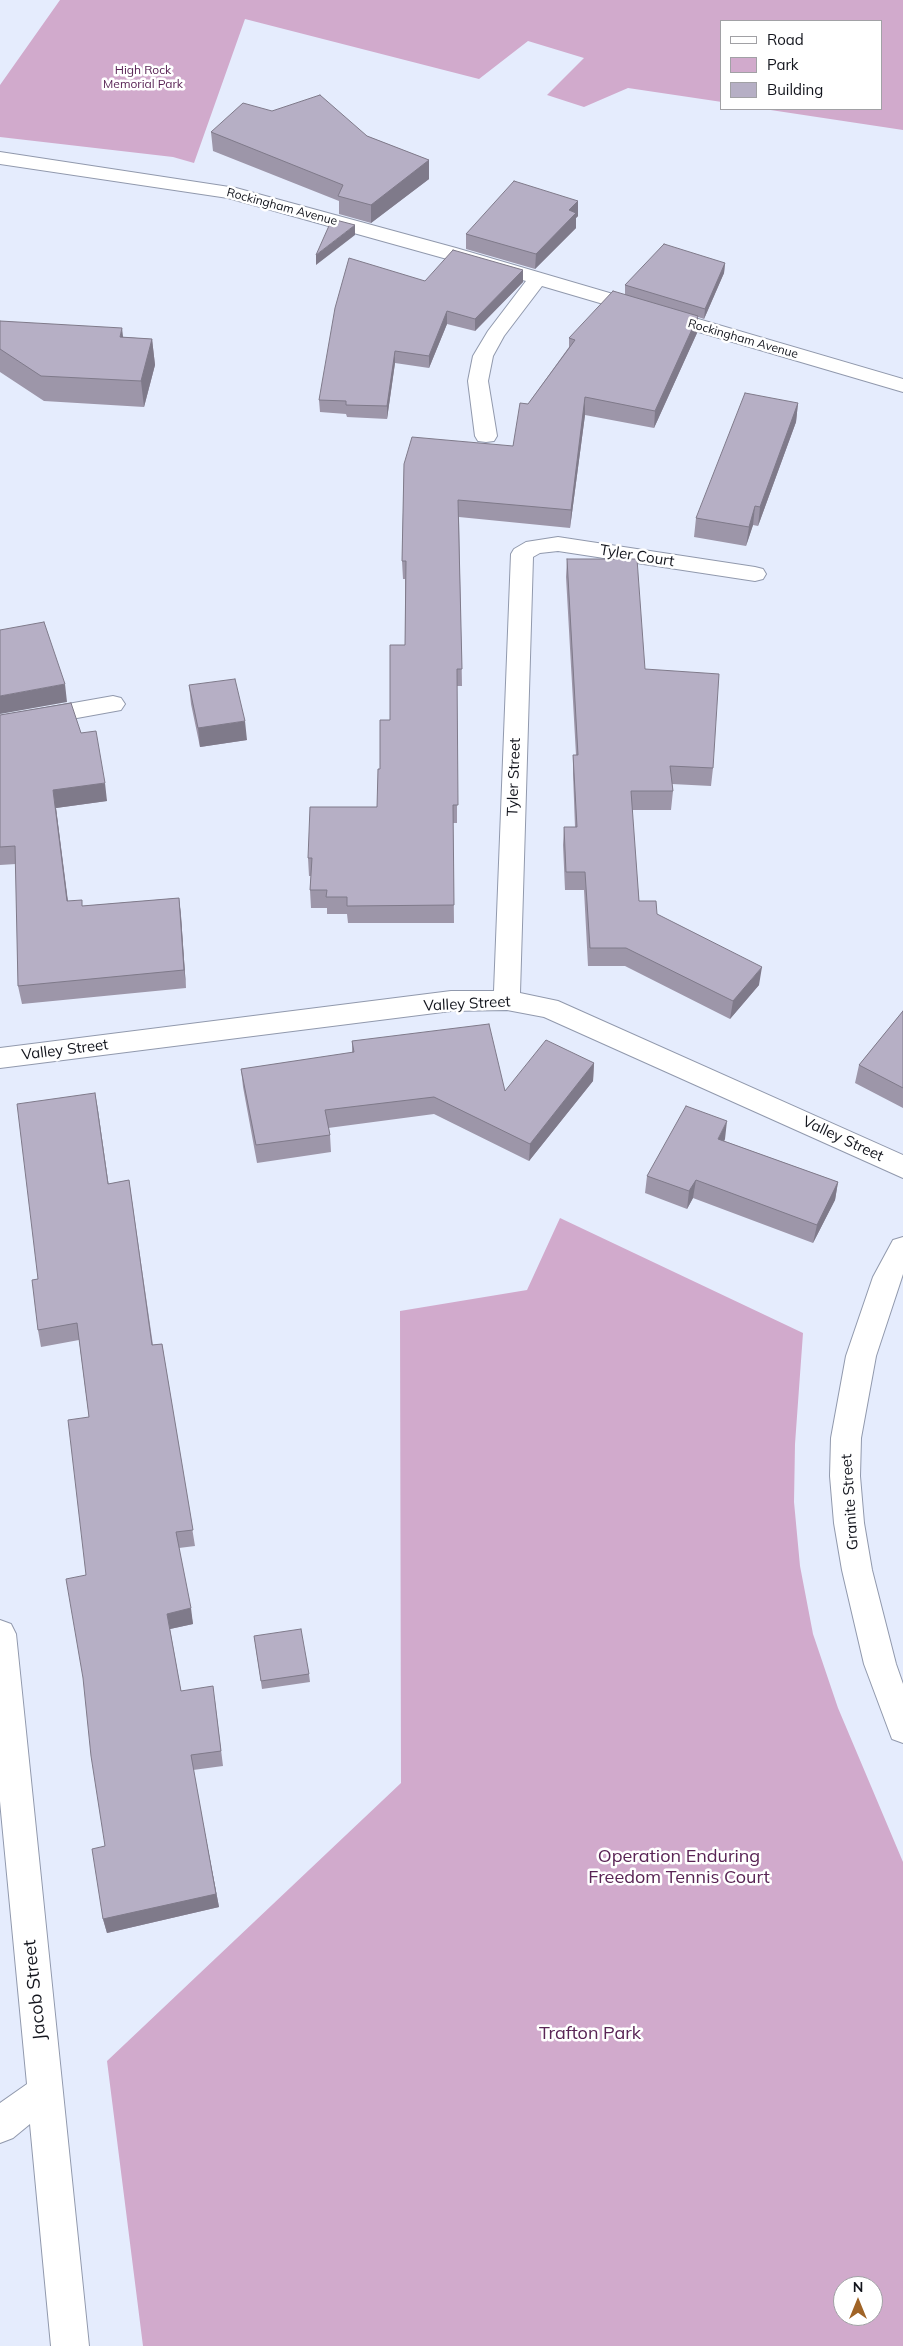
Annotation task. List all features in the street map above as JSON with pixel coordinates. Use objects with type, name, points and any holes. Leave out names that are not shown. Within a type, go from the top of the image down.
[{"type":"street","name":"Rockingham Avenue","points":[[0,158],[229,192],[538,278],[903,386]]},
{"type":"street","points":[[486,436],[478,381],[483,356],[495,335],[538,278]]},
{"type":"street","name":"Tyler Court","points":[[522,554],[534,547],[558,544],[755,574]]},
{"type":"street","name":"Tyler Street","points":[[507,1000],[522,554]]},
{"type":"street","points":[[0,724],[113,704]]},
{"type":"street","name":"Valley Street","points":[[0,1058],[451,1002],[507,1000],[549,1008],[903,1167]]},
{"type":"street","name":"Granite Street","points":[[903,1248],[887,1277],[861,1356],[846,1438],[845,1476],[849,1523],[857,1570],[880,1664],[903,1728]]},
{"type":"street","name":"Jacob Street","points":[[0,1634],[70,2346]]},
{"type":"street","points":[[0,2125],[45,2092]]},
{"type":"green space","name":"High Rock Memorial Park","points":[[60,0],[903,0],[903,130],[771,110],[883,110],[883,20],[720,20],[720,102],[628,88],[584,107],[547,95],[584,58],[528,41],[479,79],[245,19],[194,163],[173,157],[0,137],[0,85]]},
{"type":"green space","name":"Trafton Park","points":[[560,1218],[803,1333],[795,1444],[794,1502],[800,1566],[813,1634],[838,1708],[903,1862],[903,2346],[143,2346],[107,2061],[401,1783],[400,1311],[527,1290]]},
{"type":"building","points":[[320,95],[367,136],[429,160],[371,205],[338,196],[343,185],[211,132],[243,103],[272,111]]},
{"type":"building","points":[[514,181],[578,201],[569,210],[576,213],[536,254],[466,234]]},
{"type":"building","points":[[332,219],[355,225],[316,255]]},
{"type":"building","points":[[664,244],[725,263],[705,309],[625,285]]},
{"type":"building","points":[[453,250],[523,270],[475,319],[447,311],[429,356],[395,351],[387,406],[346,405],[346,401],[319,400],[335,308],[349,258],[425,281]]},
{"type":"building","points":[[613,291],[698,316],[655,411],[585,397],[571,510],[458,500],[462,669],[457,669],[458,805],[453,805],[454,905],[347,906],[347,897],[326,897],[327,890],[310,890],[312,858],[308,858],[310,807],[377,807],[378,769],[380,769],[380,720],[390,720],[390,645],[405,645],[406,561],[402,561],[404,464],[412,437],[513,446],[520,403],[528,404],[575,340],[569,338]]},
{"type":"building","points":[[0,321],[122,328],[120,337],[152,339],[141,381],[41,376],[0,349]]},
{"type":"building","points":[[745,393],[798,403],[760,507],[755,506],[749,527],[696,518]]},
{"type":"building","points":[[567,559],[637,559],[645,669],[719,674],[713,768],[670,766],[673,791],[631,791],[639,901],[656,901],[657,914],[762,967],[733,1001],[626,948],[590,948],[585,872],[566,872],[564,827],[577,827],[573,755],[578,755]]},
{"type":"building","points":[[44,622],[65,684],[0,696],[0,630]]},
{"type":"building","points":[[235,679],[245,721],[198,728],[189,685]]},
{"type":"building","points":[[71,703],[81,733],[96,731],[105,783],[53,790],[67,901],[82,900],[82,906],[179,898],[184,970],[18,986],[15,846],[0,847],[0,715]]},
{"type":"building","points":[[903,1011],[903,1088],[859,1065]]},
{"type":"building","points":[[489,1024],[505,1091],[546,1040],[594,1063],[530,1144],[434,1097],[325,1110],[330,1135],[256,1145],[241,1069],[354,1052],[352,1041]]},
{"type":"building","points":[[95,1093],[108,1184],[129,1180],[152,1345],[162,1344],[193,1530],[176,1532],[191,1608],[167,1614],[181,1691],[213,1686],[221,1751],[191,1755],[216,1894],[103,1919],[92,1849],[105,1846],[91,1756],[83,1678],[66,1579],[86,1575],[68,1420],[89,1417],[77,1323],[38,1330],[32,1280],[38,1279],[17,1104]]},
{"type":"building","points":[[686,1106],[727,1121],[718,1139],[838,1182],[817,1225],[696,1180],[689,1191],[647,1176]]},
{"type":"building","points":[[301,1629],[309,1674],[261,1681],[254,1636]]},
{"type":"park label","name":"Operation Enduring Freedom Tennis Court","points":[[679,1867]]}]
